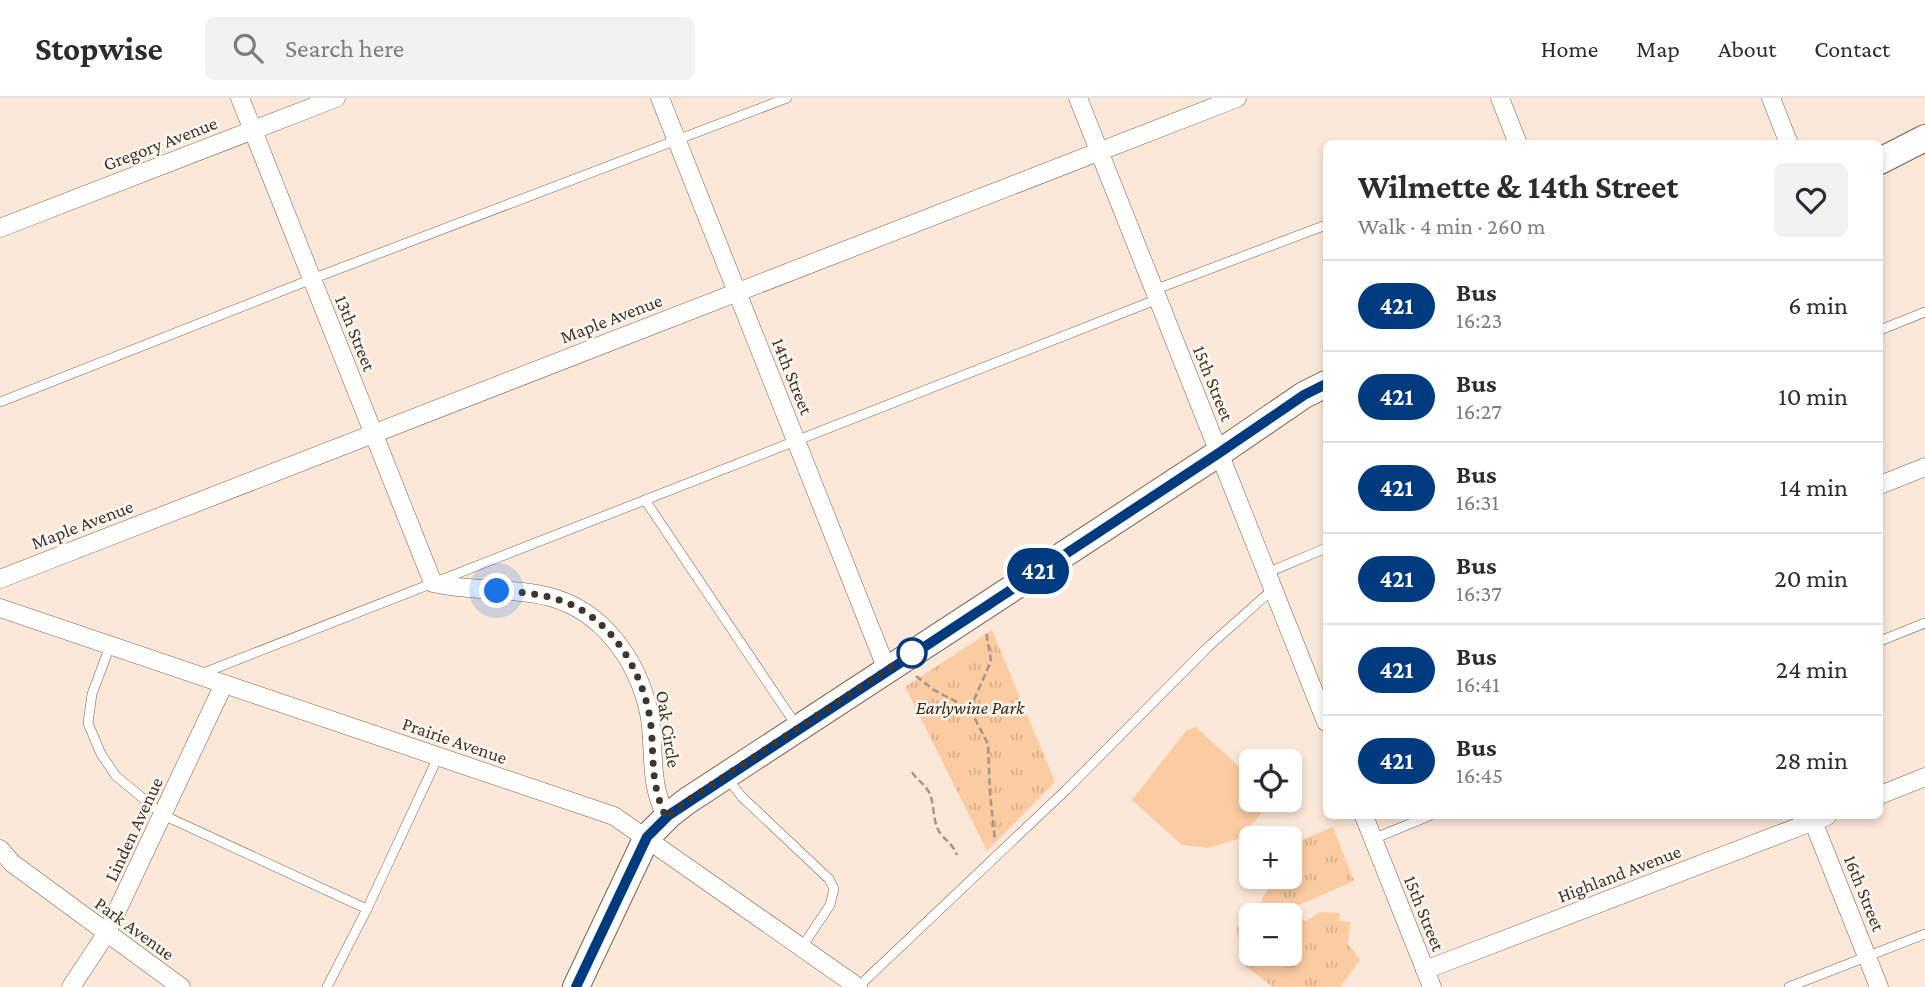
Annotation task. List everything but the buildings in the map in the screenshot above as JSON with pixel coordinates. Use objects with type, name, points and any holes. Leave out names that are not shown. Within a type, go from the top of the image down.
[{"type":"street","name":"13th Street","points":[[240,98],[433,583]]},
{"type":"street","name":"Gregory Avenue","points":[[0,228],[336,98]]},
{"type":"street","name":"14th Street","points":[[660,98],[887,670]]},
{"type":"street","name":"15th Street","points":[[1078,98],[1323,714]]},
{"type":"street","name":"Maple Avenue","points":[[0,579],[737,292],[1213,102],[1237,98]]},
{"type":"street","points":[[1500,98],[1516,140]]},
{"type":"street","points":[[1771,98],[1787,140]]},
{"type":"street","points":[[1883,159],[1925,138]]},
{"type":"street","points":[[576,987],[647,837],[687,801],[1304,395],[1323,386]]},
{"type":"street","points":[[1883,484],[1925,467]]},
{"type":"street","name":"Oak Circle","points":[[433,583],[550,597],[588,614],[606,629],[620,646],[641,685],[653,738],[656,786],[666,818]]},
{"type":"street","name":"Prairie Avenue","points":[[0,608],[614,816],[858,987]]},
{"type":"street","name":"Linden Avenue","points":[[71,987],[97,952],[224,684]]},
{"type":"street","points":[[1883,794],[1925,777]]},
{"type":"street","name":"15th Street","points":[[1365,819],[1429,979]]},
{"type":"street","name":"Highland Avenue","points":[[1429,979],[1812,819]]},
{"type":"street","name":"16th Street","points":[[1818,819],[1880,987]]},
{"type":"street","name":"Park Avenue","points":[[0,849],[12,863],[181,987]]},
{"type":"lane","points":[[0,401],[787,98]]},
{"type":"lane","points":[[196,675],[796,441],[1323,226]]},
{"type":"lane","points":[[1883,329],[1925,312]]},
{"type":"lane","points":[[645,500],[798,728]]},
{"type":"lane","points":[[858,987],[1141,717],[1270,581],[1323,550]]},
{"type":"lane","points":[[1883,639],[1925,623]]},
{"type":"lane","points":[[110,646],[92,694],[88,723],[101,754],[116,776],[163,815],[367,909]]},
{"type":"lane","points":[[327,987],[367,909],[438,757]]},
{"type":"lane","points":[[725,776],[742,797],[830,879],[834,889],[830,905],[802,947]]},
{"type":"lane","points":[[1373,839],[1422,819]]},
{"type":"lane","points":[[1789,987],[1925,934]]},
{"type":"path","points":[[970,709],[992,661],[986,630]]},
{"type":"path","points":[[916,676],[933,690],[970,709],[988,744],[990,794],[996,849],[999,854]]},
{"type":"path","points":[[912,772],[917,781],[926,788],[934,820],[941,834],[951,842],[957,855]]},
{"type":"green space","name":"Earlywine Park","points":[[992,630],[1055,782],[987,851],[905,687]]},
{"type":"green space","points":[[1196,727],[1239,767],[1239,812],[1262,812],[1250,826],[1239,826],[1238,839],[1208,848],[1182,845],[1132,800],[1186,731]]},
{"type":"green space","points":[[1333,827],[1354,881],[1302,904],[1261,903],[1269,889],[1302,889],[1302,840]]},
{"type":"green space","points":[[1321,912],[1340,913],[1339,921],[1350,922],[1348,944],[1360,960],[1340,987],[1273,987],[1245,966],[1302,966],[1302,919],[1306,921]]},
{"type":"bus line","name":"421","points":[[576,987],[647,837],[669,815],[1304,395],[1323,386]]},
{"type":"route","points":[[497,591],[523,592],[570,604],[606,629],[620,646],[641,685],[649,711],[656,786],[666,818],[687,801],[912,653]]}]
